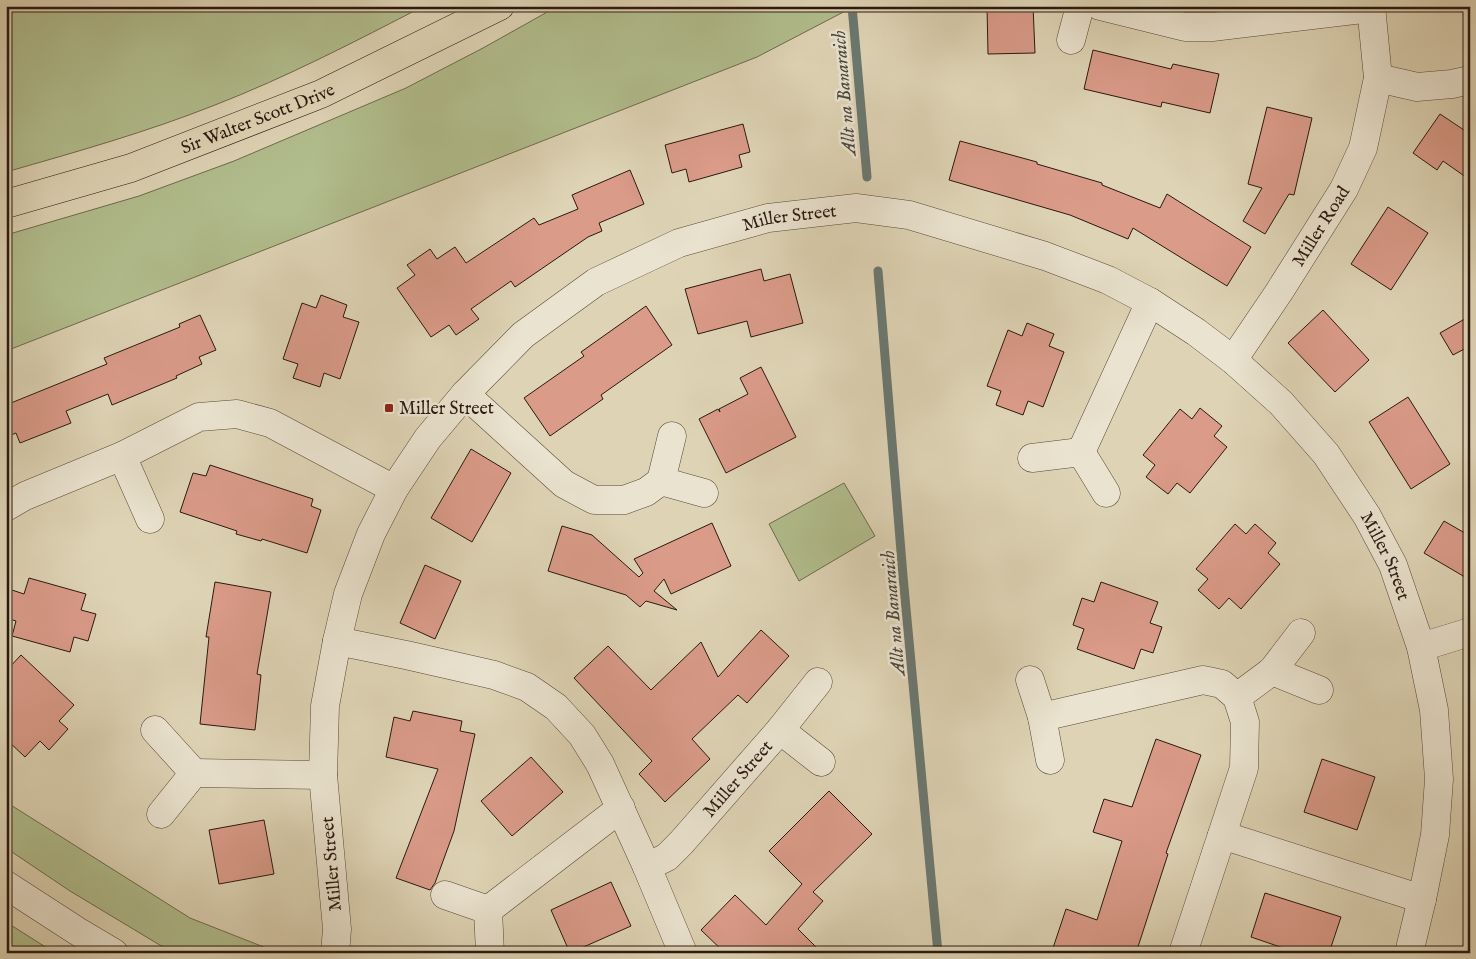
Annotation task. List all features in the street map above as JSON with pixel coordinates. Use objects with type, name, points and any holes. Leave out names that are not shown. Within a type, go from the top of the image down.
[{"type":"main road","name":"Sir Walter Scott Drive","points":[[6,204],[131,168],[312,98],[500,6]]},
{"type":"street","points":[[1071,40],[1080,6]]},
{"type":"street","name":"Miller Road","points":[[1100,6],[1185,28],[1212,28],[1371,7],[1378,78],[1363,148],[1344,189],[1279,292],[1233,360]]},
{"type":"street","points":[[1378,78],[1417,87],[1452,84],[1470,80]]},
{"type":"street","name":"Miller Street","points":[[335,953],[336,929],[323,775],[325,706],[337,641],[351,585],[370,534],[394,489],[428,438],[465,394],[523,335],[596,282],[679,243],[768,218],[856,208],[909,215],[1045,256],[1108,280],[1150,302],[1196,332],[1233,360],[1280,403],[1326,454],[1367,516],[1394,565],[1421,647],[1434,710],[1439,779],[1435,836],[1409,953]]},
{"type":"street","points":[[1080,452],[1150,302]]},
{"type":"street","points":[[465,394],[564,484],[594,500],[624,500],[646,492],[661,482],[672,436]]},
{"type":"street","points":[[6,507],[25,496],[122,456],[199,417],[237,414],[270,424],[394,489]]},
{"type":"street","points":[[1032,458],[1080,452]]},
{"type":"street","points":[[1080,452],[1106,493]]},
{"type":"street","points":[[122,456],[150,520]]},
{"type":"street","points":[[661,482],[704,493]]},
{"type":"street","points":[[1421,647],[1470,632]]},
{"type":"street","points":[[1237,696],[1272,671],[1302,633]]},
{"type":"street","points":[[337,641],[484,673],[526,687],[556,707],[582,735],[600,764],[622,808],[682,953]]},
{"type":"street","points":[[1272,671],[1319,690]]},
{"type":"street","points":[[1030,680],[1042,717],[1050,760]]},
{"type":"street","points":[[1042,717],[1204,680],[1222,684],[1237,696],[1245,722],[1244,768],[1183,953]]},
{"type":"street","name":"Miller Street","points":[[647,867],[667,857],[680,843],[780,730],[818,682]]},
{"type":"street","points":[[155,730],[194,773],[323,775]]},
{"type":"street","points":[[780,730],[821,762]]},
{"type":"street","points":[[161,814],[194,773]]},
{"type":"street","points":[[488,910],[622,808]]},
{"type":"street","points":[[1222,835],[1422,899]]},
{"type":"street","points":[[6,885],[77,932],[114,953]]},
{"type":"street","points":[[446,895],[488,910]]},
{"type":"street","points":[[488,910],[490,953]]},
{"type":"green space","points":[[6,6],[424,6],[295,71],[215,105],[137,133],[6,172]]},
{"type":"green space","points":[[558,6],[855,6],[757,57],[6,351],[6,235],[139,196],[234,161],[406,88]]},
{"type":"green space","points":[[844,483],[875,536],[799,581],[769,524]]},
{"type":"green space","points":[[6,802],[190,918],[279,953],[173,953],[70,891],[6,848]]},
{"type":"green space","points":[[6,922],[55,953],[6,953]]},
{"type":"building","points":[[987,6],[1033,6],[1035,53],[988,54]]},
{"type":"building","points":[[1093,50],[1171,69],[1173,64],[1219,74],[1210,113],[1162,102],[1161,107],[1084,89]]},
{"type":"building","points":[[1267,107],[1312,118],[1294,195],[1289,194],[1265,234],[1243,221],[1262,188],[1248,184]]},
{"type":"building","points":[[1440,114],[1470,134],[1470,180],[1443,161],[1437,170],[1413,153]]},
{"type":"building","points":[[743,124],[750,152],[739,155],[742,167],[689,182],[686,169],[672,173],[665,145]]},
{"type":"building","points":[[960,141],[1037,162],[1037,164],[1102,183],[1102,185],[1160,208],[1167,194],[1251,247],[1227,286],[1133,228],[1128,239],[1070,215],[949,180]]},
{"type":"building","points":[[630,170],[644,204],[599,223],[602,231],[588,237],[515,287],[511,281],[471,309],[479,319],[456,335],[449,325],[431,337],[397,288],[415,275],[407,265],[430,249],[437,259],[455,247],[466,263],[534,218],[539,225],[578,209],[572,195]]},
{"type":"building","points":[[1388,207],[1428,233],[1391,290],[1351,264]]},
{"type":"building","points":[[761,269],[764,281],[790,274],[803,323],[751,337],[747,321],[698,334],[685,289]]},
{"type":"building","points":[[321,295],[347,305],[343,317],[359,322],[340,379],[324,373],[320,387],[293,378],[298,364],[283,359],[302,303],[316,308]]},
{"type":"building","points":[[646,306],[672,345],[601,395],[603,399],[550,436],[524,398],[584,356],[581,352]]},
{"type":"building","points":[[1323,310],[1369,360],[1335,392],[1288,343]]},
{"type":"building","points":[[200,315],[216,350],[199,357],[202,364],[176,376],[177,378],[112,405],[108,394],[66,411],[71,423],[20,443],[16,433],[6,437],[6,405],[107,364],[104,358],[180,327],[179,324]]},
{"type":"building","points":[[1470,316],[1470,346],[1453,355],[1440,333]]},
{"type":"building","points":[[1027,323],[1054,334],[1049,346],[1064,352],[1043,407],[1028,401],[1023,415],[996,405],[1001,391],[987,386],[1008,330],[1022,336]]},
{"type":"building","points":[[761,367],[796,437],[726,473],[699,419],[718,409],[720,412],[719,409],[748,394],[740,378]]},
{"type":"building","points":[[1408,397],[1450,464],[1411,489],[1369,422]]},
{"type":"building","points":[[1200,408],[1222,426],[1214,436],[1227,447],[1190,493],[1177,483],[1168,494],[1146,477],[1155,465],[1143,455],[1180,409],[1192,419]]},
{"type":"building","points":[[471,449],[511,473],[472,542],[431,518]]},
{"type":"building","points":[[210,465],[313,499],[311,506],[321,510],[307,553],[262,539],[261,541],[236,534],[237,531],[180,512],[193,473],[206,476]]},
{"type":"building","points":[[1444,521],[1470,536],[1470,580],[1424,553]]},
{"type":"building","points":[[712,523],[731,566],[671,594],[664,579],[654,591],[677,610],[646,601],[640,607],[626,595],[548,571],[562,526],[592,535],[639,577],[643,573],[634,559]]},
{"type":"building","points":[[1235,524],[1246,534],[1255,524],[1276,543],[1268,553],[1280,564],[1241,609],[1229,598],[1219,609],[1198,590],[1208,579],[1196,569]]},
{"type":"building","points":[[425,565],[461,581],[435,639],[400,623]]},
{"type":"building","points":[[29,578],[86,594],[81,610],[96,614],[88,641],[74,637],[70,652],[12,636],[16,621],[6,618],[6,610],[12,590],[24,594]]},
{"type":"building","points":[[215,582],[271,592],[257,674],[261,675],[255,730],[200,724],[209,637],[206,637]]},
{"type":"building","points":[[1101,582],[1158,602],[1150,623],[1162,627],[1153,653],[1141,649],[1134,669],[1077,649],[1084,629],[1073,625],[1082,598],[1094,602]]},
{"type":"building","points":[[761,630],[789,656],[747,703],[738,695],[692,739],[710,759],[665,802],[639,774],[652,761],[574,678],[608,646],[651,690],[701,642],[718,677]]},
{"type":"building","points":[[21,655],[74,705],[59,721],[68,729],[49,750],[40,741],[25,757],[6,739],[6,671]]},
{"type":"building","points":[[413,711],[462,721],[460,731],[475,734],[454,831],[435,883],[430,890],[396,878],[438,769],[386,757],[394,717],[410,721]]},
{"type":"building","points":[[1156,739],[1201,755],[1166,853],[1168,854],[1136,953],[1067,953],[1053,948],[1066,909],[1097,920],[1122,841],[1093,832],[1104,799],[1132,807]]},
{"type":"building","points":[[531,757],[563,792],[512,836],[481,801]]},
{"type":"building","points":[[1322,759],[1375,777],[1357,830],[1304,812]]},
{"type":"building","points":[[829,791],[872,834],[813,892],[823,901],[798,929],[822,953],[725,953],[701,930],[735,895],[766,925],[802,884],[769,851]]},
{"type":"building","points":[[264,820],[274,874],[219,884],[209,830]]},
{"type":"building","points":[[611,882],[631,926],[570,953],[551,910]]},
{"type":"building","points":[[1265,893],[1341,917],[1329,953],[1298,953],[1251,937]]},
{"type":"waterway","name":"Allt na Banaraich","points":[[852,6],[867,177]]},
{"type":"waterway","name":"Allt na Banaraich","points":[[878,271],[903,576],[938,953]]},
{"type":"place","name":"Miller Street","points":[[389,408]]}]
